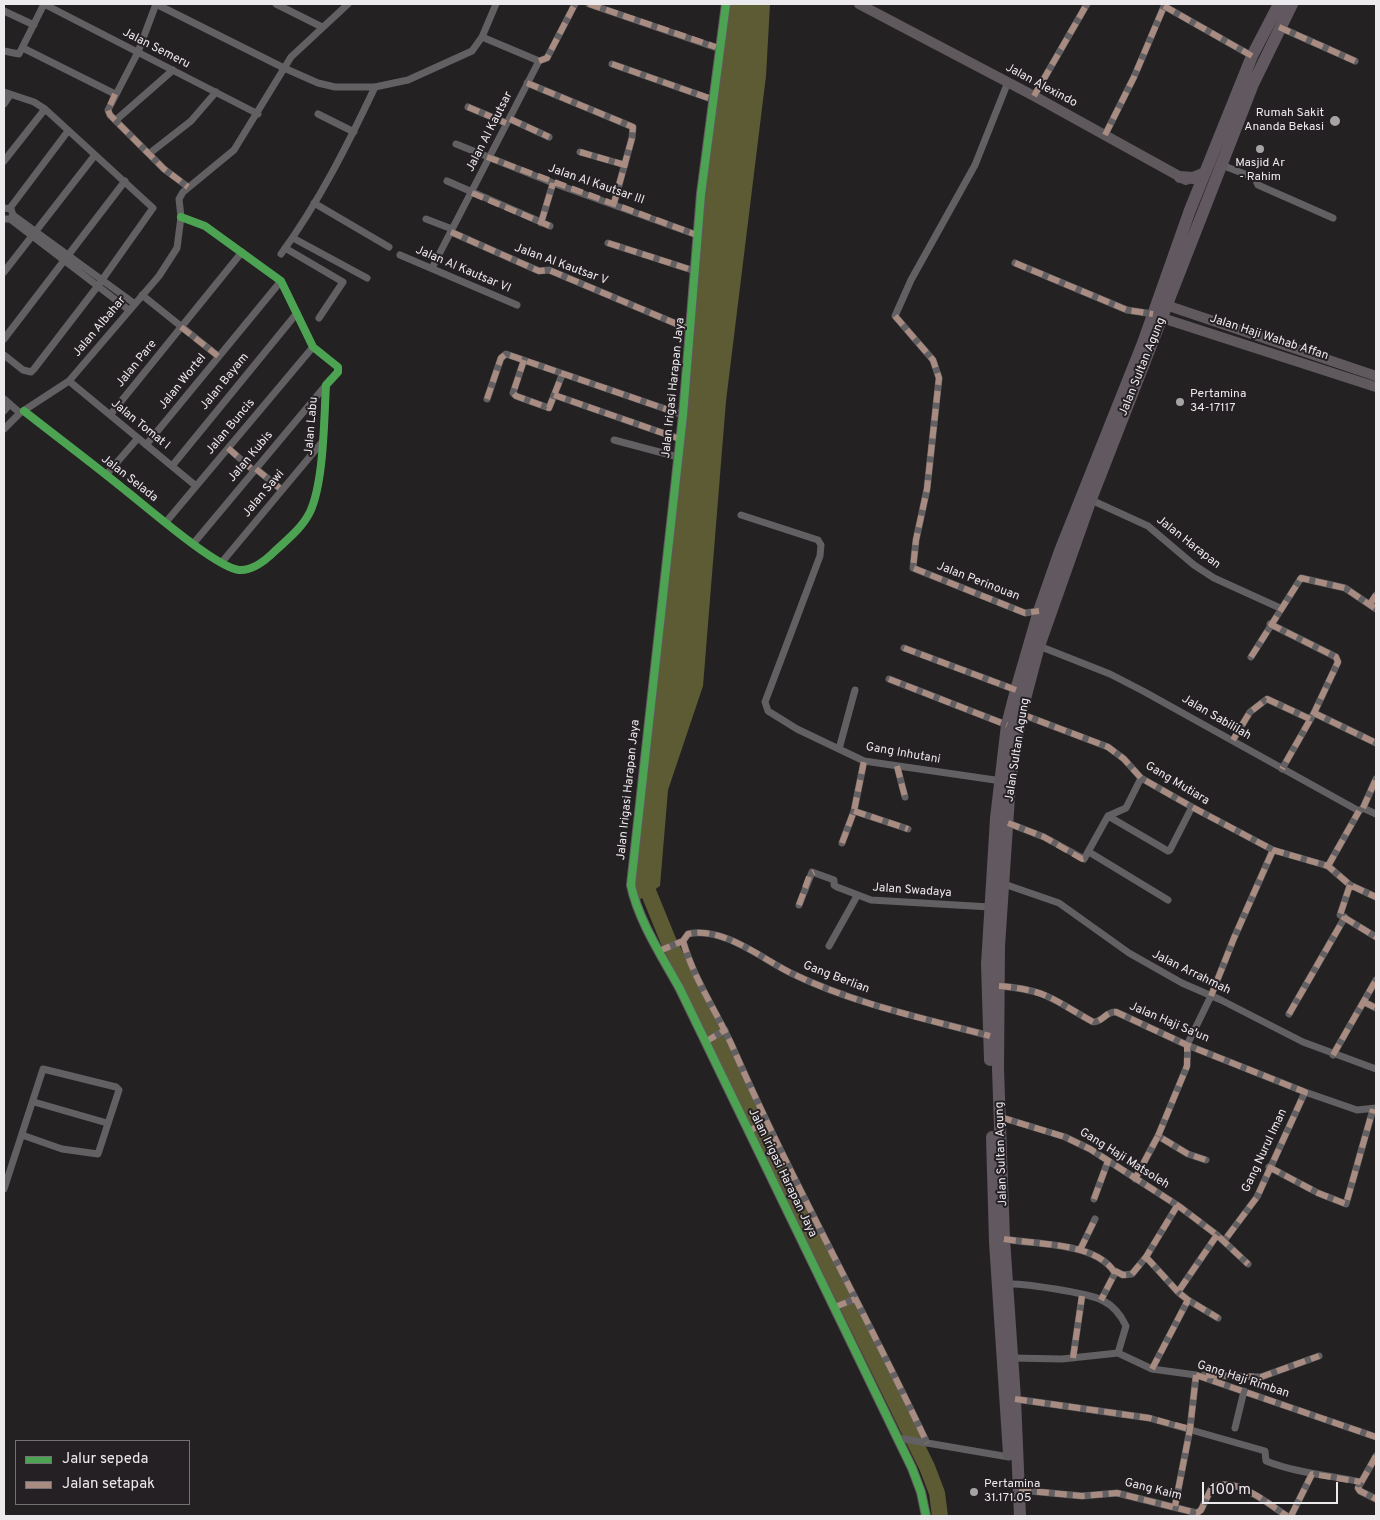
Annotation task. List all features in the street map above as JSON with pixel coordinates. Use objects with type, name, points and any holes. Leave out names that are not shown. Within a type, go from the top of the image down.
[{"type":"highway","name":"Jalan Sultan Agung","points":[[1202,192],[1205,173],[1215,162],[1252,56],[1279,4]]},
{"type":"highway","name":"Jalan Sultan Agung","points":[[1012,1516],[1015,1490],[1015,1399],[995,1242],[987,964],[990,907],[1005,781],[1007,725],[1039,611],[1160,310],[1202,192],[1278,27],[1292,4]]},
{"type":"highway","points":[[1180,177],[1193,178],[1205,173]]},
{"type":"highway","points":[[1180,177],[1202,192]]},
{"type":"highway","name":"Jalan Sultan Agung","points":[[1020,1516],[1009,1457],[1008,1284],[1004,1239],[1000,1117],[999,946],[1008,824],[1005,781],[1039,646],[1086,498]]},
{"type":"street","points":[[21,51],[44,4]]},
{"type":"street","name":"Jalan Semeru","points":[[44,4],[258,114]]},
{"type":"street","points":[[348,4],[292,57],[284,68],[258,114],[234,150],[186,190],[108,110],[138,52],[156,4],[284,68],[318,83],[335,87],[375,87],[408,80],[470,52],[482,37],[496,4]]},
{"type":"street","points":[[276,4],[322,27]]},
{"type":"street","name":"Jalan Al Kautsar","points":[[432,268],[472,193],[487,157],[527,83],[539,61],[547,58],[575,4]]},
{"type":"street","points":[[589,4],[720,49]]},
{"type":"street","name":"Jalan Irigasi Harapan Jaya","points":[[726,4],[697,235],[683,415],[630,880],[636,902],[840,1306],[901,1439],[918,1481],[926,1516]]},
{"type":"street","name":"Jalan Alexindo","points":[[860,4],[1034,96],[1180,177]]},
{"type":"street","points":[[1034,96],[1087,4]]},
{"type":"street","points":[[1105,135],[1134,77],[1164,5],[1252,56]]},
{"type":"street","points":[[4,11],[34,25]]},
{"type":"street","points":[[1278,27],[1355,61]]},
{"type":"street","points":[[482,37],[539,61]]},
{"type":"street","points":[[4,51],[21,51],[115,94]]},
{"type":"street","points":[[612,64],[714,100]]},
{"type":"street","points":[[116,120],[174,70]]},
{"type":"street","name":"Jalan Perinouan","points":[[1008,82],[975,165],[911,280],[895,316],[933,360],[939,378],[927,489],[912,566],[917,571],[1025,613],[1039,611]]},
{"type":"street","points":[[527,83],[633,127],[614,204]]},
{"type":"street","points":[[319,318],[343,282],[283,251],[314,203],[354,132],[375,87]]},
{"type":"street","points":[[150,153],[191,121],[216,92]]},
{"type":"street","points":[[4,104],[7,94],[34,102],[45,108],[151,205],[152,212],[31,372],[23,370],[4,355]]},
{"type":"street","points":[[4,161],[45,108]]},
{"type":"street","points":[[468,108],[549,137]]},
{"type":"street","points":[[318,114],[354,132]]},
{"type":"street","points":[[68,131],[8,214],[62,261],[129,310]]},
{"type":"street","name":"Jalan Al Kautsar III","points":[[456,144],[553,183],[697,235]]},
{"type":"street","points":[[580,152],[625,165]]},
{"type":"street","points":[[4,272],[96,155]]},
{"type":"street","points":[[1215,162],[1255,178],[1258,185],[1333,218]]},
{"type":"street","points":[[4,339],[125,181]]},
{"type":"street","points":[[447,181],[550,226]]},
{"type":"street","points":[[541,223],[553,183]]},
{"type":"street","name":"Jalan Albahar","points":[[4,429],[22,412],[69,381],[159,276],[177,248],[181,217],[178,199],[186,190]]},
{"type":"street","points":[[314,203],[389,247]]},
{"type":"street","name":"Jalan Labu","points":[[181,217],[205,226],[280,281],[313,347],[338,369],[326,385],[323,440],[310,511],[296,532],[268,558],[255,567],[237,570],[222,562]]},
{"type":"street","name":"Jalan Al Kautsar V","points":[[426,219],[538,271],[549,270],[691,330]]},
{"type":"street","points":[[33,234],[68,255],[135,304]]},
{"type":"street","points":[[293,238],[367,278]]},
{"type":"street","points":[[608,243],[695,271]]},
{"type":"street","name":"Jalan Pare","points":[[110,415],[242,252]]},
{"type":"street","name":"Jalan Al Kautsar VI","points":[[400,255],[517,305]]},
{"type":"street","points":[[1015,263],[1127,310],[1160,310]]},
{"type":"street","name":"Jalan Wortel","points":[[146,445],[280,281]]},
{"type":"street","points":[[142,295],[181,327]]},
{"type":"street","name":"Jalan Haji Wahab Affan","points":[[1160,310],[1376,376]]},
{"type":"street","name":"Jalan Haji Wahab Affan","points":[[1160,310],[1245,342],[1376,386]]},
{"type":"street","name":"Jalan Bayam","points":[[172,466],[297,313]]},
{"type":"street","name":"Jalan Wortel","points":[[181,327],[218,356]]},
{"type":"street","name":"Jalan Buncis","points":[[166,522],[313,347]]},
{"type":"street","points":[[487,399],[503,355],[524,360],[562,375],[683,415]]},
{"type":"street","points":[[524,360],[513,393],[514,395],[548,408],[562,375]]},
{"type":"street","name":"Jalan Tomat I","points":[[69,381],[196,486]]},
{"type":"street","name":"Jalan Kubis","points":[[193,544],[326,385]]},
{"type":"street","points":[[554,395],[680,440]]},
{"type":"street","name":"Jalan Selada","points":[[4,399],[106,475],[193,544],[222,562]]},
{"type":"street","points":[[4,411],[10,404]]},
{"type":"street","points":[[106,475],[138,438]]},
{"type":"street","name":"Jalan Sawi","points":[[222,562],[323,440]]},
{"type":"street","points":[[614,440],[678,457]]},
{"type":"street","points":[[228,448],[282,490]]},
{"type":"street","name":"Jalan Harapan","points":[[1086,498],[1148,526],[1194,565],[1214,578],[1280,608]]},
{"type":"street","name":"Gang Inhutani","points":[[741,515],[818,540],[821,545],[820,556],[798,618],[765,702],[768,711],[797,729],[864,761],[1005,781]]},
{"type":"street","points":[[1251,657],[1280,608],[1301,578],[1344,588],[1373,606],[1376,595]]},
{"type":"street","points":[[1270,624],[1337,660],[1338,665],[1282,769]]},
{"type":"street","name":"Jalan Sabililah","points":[[1039,646],[1118,678],[1172,705],[1282,769],[1361,810],[1376,814]]},
{"type":"street","points":[[904,648],[1016,690]]},
{"type":"street","points":[[890,679],[1007,725]]},
{"type":"street","points":[[839,749],[855,690]]},
{"type":"street","points":[[1233,740],[1250,712],[1267,700],[1312,716],[1376,743]]},
{"type":"street","name":"Gang Mutiara","points":[[1021,714],[1108,747],[1124,759],[1141,778],[1192,808],[1273,850],[1328,866]]},
{"type":"street","points":[[842,843],[854,811],[864,761]]},
{"type":"street","points":[[897,766],[905,797]]},
{"type":"street","points":[[1008,824],[1044,837],[1082,859],[1085,858],[1108,816],[1126,808],[1141,778]]},
{"type":"street","points":[[1376,779],[1361,810],[1328,866],[1350,885],[1376,897]]},
{"type":"street","points":[[1108,816],[1169,851],[1192,808]]},
{"type":"street","points":[[854,811],[908,829]]},
{"type":"street","points":[[1135,1179],[1158,1136],[1187,1066],[1187,1044],[1211,996],[1234,938],[1273,850]]},
{"type":"street","points":[[1089,852],[1168,900]]},
{"type":"street","name":"Jalan Swadaya","points":[[799,905],[810,874],[814,872],[834,880],[834,885],[854,892],[857,896],[871,900],[914,901],[934,905],[990,907]]},
{"type":"street","name":"Jalan Arrahmah","points":[[1004,884],[1054,901],[1142,962],[1182,983],[1283,1033],[1333,1055],[1376,1069]]},
{"type":"street","points":[[1350,885],[1340,914],[1376,937]]},
{"type":"street","points":[[829,946],[857,896]]},
{"type":"street","points":[[1289,1014],[1345,917]]},
{"type":"street","name":"Gang Berlian","points":[[683,941],[688,934],[710,934],[762,954],[793,974],[843,995],[990,1036]]},
{"type":"street","points":[[661,950],[683,941],[696,976],[764,1123],[853,1300],[893,1371],[927,1443]]},
{"type":"street","points":[[1333,1055],[1376,980]]},
{"type":"street","name":"Jalan Haji Sa'un","points":[[999,986],[1044,993],[1094,1022],[1098,1022],[1109,1012],[1116,1012],[1187,1044],[1306,1092],[1357,1110],[1374,1109]]},
{"type":"street","points":[[1364,1002],[1376,1008]]},
{"type":"street","points":[[706,1041],[722,1031]]},
{"type":"street","points":[[4,1189],[22,1135],[34,1102],[43,1069],[116,1087],[120,1092],[107,1123],[100,1152],[96,1155],[62,1149],[22,1135]]},
{"type":"street","name":"Gang Nurul Iman","points":[[1224,1241],[1257,1198],[1269,1167],[1306,1092]]},
{"type":"street","points":[[34,1102],[107,1123]]},
{"type":"street","points":[[1269,1167],[1318,1193],[1346,1204],[1374,1109]]},
{"type":"street","name":"Gang Haji Matsoleh","points":[[1000,1117],[1065,1137],[1090,1149],[1177,1206],[1217,1235],[1248,1264]]},
{"type":"street","points":[[751,1130],[764,1123]]},
{"type":"street","points":[[1158,1136],[1188,1154],[1206,1160]]},
{"type":"street","points":[[1094,1199],[1108,1161]]},
{"type":"street","points":[[1004,1239],[1080,1250],[1100,1256],[1115,1272],[1123,1275],[1132,1274],[1146,1257],[1177,1206]]},
{"type":"street","points":[[1080,1250],[1095,1219]]},
{"type":"street","points":[[1178,1292],[1217,1235]]},
{"type":"street","points":[[1146,1257],[1178,1292],[1218,1318]]},
{"type":"street","points":[[1101,1300],[1113,1281],[1115,1272]]},
{"type":"street","points":[[1008,1284],[1022,1283],[1101,1300],[1119,1314],[1126,1326],[1118,1353],[1073,1358],[1009,1349]]},
{"type":"street","points":[[1073,1358],[1082,1296]]},
{"type":"street","points":[[840,1306],[853,1300]]},
{"type":"street","points":[[1152,1370],[1188,1300]]},
{"type":"street","name":"Gang Haji Rimban","points":[[1118,1353],[1152,1370],[1196,1375],[1376,1436]]},
{"type":"street","points":[[1174,1506],[1190,1429],[1196,1375],[1257,1378],[1319,1356]]},
{"type":"street","points":[[1235,1428],[1244,1391]]},
{"type":"street","points":[[1015,1399],[1149,1418],[1265,1451],[1266,1461],[1312,1474],[1361,1482]]},
{"type":"street","points":[[901,1439],[1009,1457]]},
{"type":"street","points":[[1376,1456],[1361,1482],[1359,1490],[1376,1499]]},
{"type":"street","points":[[1289,1516],[1312,1474]]},
{"type":"street","name":"Gang Kaim","points":[[1015,1490],[1082,1496],[1117,1492],[1198,1513],[1212,1487],[1226,1484],[1237,1487],[1289,1516]]},
{"type":"shaded area","points":[[726,4],[770,4],[766,76],[726,401],[703,686],[668,790],[660,886],[636,902],[631,885]]},
{"type":"waterway","points":[[645,872],[648,891],[668,940],[927,1467],[937,1493],[940,1516]]},
{"type":"marked path","points":[[539,61],[547,58],[575,4]]},
{"type":"marked path","points":[[589,4],[716,47]]},
{"type":"marked path","points":[[1034,96],[1087,4]]},
{"type":"marked path","points":[[1105,135],[1134,77],[1165,4]]},
{"type":"marked path","points":[[1164,6],[1252,56]]},
{"type":"marked path","points":[[1279,27],[1355,61]]},
{"type":"marked path","points":[[612,64],[714,100]]},
{"type":"marked path","points":[[527,83],[633,127],[632,138],[614,203]]},
{"type":"marked path","points":[[115,94],[108,110],[110,115],[164,169],[188,187]]},
{"type":"marked path","points":[[468,107],[506,123]]},
{"type":"marked path","points":[[510,119],[549,137]]},
{"type":"marked path","points":[[580,152],[625,165]]},
{"type":"marked path","points":[[487,157],[697,235]]},
{"type":"marked path","points":[[541,223],[553,183]]},
{"type":"marked path","points":[[472,193],[550,226]]},
{"type":"marked path","points":[[451,232],[539,271],[549,270],[691,330]]},
{"type":"marked path","points":[[608,243],[695,271]]},
{"type":"marked path","points":[[1015,263],[1127,310],[1153,314]]},
{"type":"marked path","points":[[895,316],[933,360],[939,378],[927,489],[916,540],[913,568],[1025,613],[1039,611]]},
{"type":"marked path","points":[[181,327],[218,356]]},
{"type":"marked path","points":[[487,399],[501,358],[506,354],[683,415]]},
{"type":"marked path","points":[[524,360],[513,393],[516,396],[549,408],[562,375]]},
{"type":"marked path","points":[[554,395],[680,439]]},
{"type":"marked path","points":[[228,448],[254,471]]},
{"type":"marked path","points":[[256,469],[282,490]]},
{"type":"marked path","points":[[1251,657],[1301,578],[1345,588],[1376,609]]},
{"type":"marked path","points":[[1370,604],[1376,595]]},
{"type":"marked path","points":[[1270,624],[1336,657],[1338,662],[1314,713],[1282,769]]},
{"type":"marked path","points":[[904,648],[1016,690]]},
{"type":"marked path","points":[[889,679],[1007,725]]},
{"type":"marked path","points":[[1233,740],[1250,712],[1267,699],[1310,719]]},
{"type":"marked path","points":[[1314,713],[1376,743]]},
{"type":"marked path","points":[[1021,714],[1108,747],[1124,759],[1141,778],[1192,807],[1273,850],[1328,866],[1350,885],[1376,897]]},
{"type":"marked path","points":[[842,843],[854,811],[864,761]]},
{"type":"marked path","points":[[897,766],[905,797]]},
{"type":"marked path","points":[[1363,808],[1376,779]]},
{"type":"marked path","points":[[854,811],[908,829]]},
{"type":"marked path","points":[[1328,866],[1359,811]]},
{"type":"marked path","points":[[1008,823],[1044,837],[1082,859],[1085,858]]},
{"type":"marked path","points":[[1211,996],[1234,938],[1273,850]]},
{"type":"marked path","points":[[799,905],[810,874],[814,872]]},
{"type":"marked path","points":[[1350,885],[1340,915],[1376,937]]},
{"type":"marked path","points":[[1289,1014],[1345,917]]},
{"type":"marked path","points":[[683,941],[688,934],[702,933],[729,939],[793,974],[841,994],[890,1010],[990,1036]]},
{"type":"marked path","points":[[683,941],[699,983],[727,1035],[779,1148],[927,1443]]},
{"type":"marked path","points":[[659,951],[683,941]]},
{"type":"marked path","points":[[1333,1055],[1376,980]]},
{"type":"marked path","points":[[999,986],[1040,993],[1093,1022],[1116,1012],[1187,1045],[1305,1092],[1257,1197],[1224,1241]]},
{"type":"marked path","points":[[1364,1002],[1376,1008]]},
{"type":"marked path","points":[[705,1042],[725,1030]]},
{"type":"marked path","points":[[1158,1136],[1187,1066],[1187,1045]]},
{"type":"marked path","points":[[1269,1167],[1318,1193],[1346,1204],[1373,1109]]},
{"type":"marked path","points":[[1000,1117],[1065,1137],[1090,1149],[1180,1207],[1217,1235],[1248,1264]]},
{"type":"marked path","points":[[749,1131],[766,1122]]},
{"type":"marked path","points":[[1135,1179],[1158,1136],[1188,1154],[1206,1160]]},
{"type":"marked path","points":[[1094,1199],[1108,1161]]},
{"type":"marked path","points":[[1115,1271],[1123,1275],[1132,1274],[1146,1257],[1177,1206]]},
{"type":"marked path","points":[[1080,1250],[1095,1219]]},
{"type":"marked path","points":[[1217,1235],[1178,1292],[1218,1318]]},
{"type":"marked path","points":[[1004,1239],[1049,1244],[1080,1250],[1094,1255],[1106,1263],[1115,1273],[1101,1300]]},
{"type":"marked path","points":[[1146,1257],[1178,1292]]},
{"type":"marked path","points":[[1073,1358],[1082,1296]]},
{"type":"marked path","points":[[835,1307],[855,1299]]},
{"type":"marked path","points":[[1152,1369],[1188,1300]]},
{"type":"marked path","points":[[1206,1375],[1261,1377],[1319,1356]]},
{"type":"marked path","points":[[1196,1375],[1376,1437]]},
{"type":"marked path","points":[[1175,1506],[1190,1429],[1196,1375]]},
{"type":"marked path","points":[[1015,1399],[1149,1418],[1190,1429]]},
{"type":"marked path","points":[[1376,1456],[1358,1488],[1360,1491],[1376,1499]]},
{"type":"marked path","points":[[1291,1516],[1312,1474],[1361,1482]]},
{"type":"marked path","points":[[1019,1490],[1082,1496],[1117,1493],[1197,1513],[1201,1510],[1212,1487],[1232,1485],[1252,1493],[1287,1516]]},
{"type":"cycle path","points":[[726,4],[701,194],[683,415],[631,885],[645,925],[680,989],[912,1468],[921,1492],[926,1516]]},
{"type":"cycle path","points":[[24,411],[198,548],[228,566],[244,570],[259,564],[290,538],[303,523],[315,499],[321,467],[326,385],[338,372],[338,367],[313,347],[281,281],[205,226],[181,217]]},
{"type":"place","name":"Rumah Sakit Ananda Bekasi","points":[[1335,121]]},
{"type":"place","name":"Masjid Ar - Rahim","points":[[1260,149]]},
{"type":"place","name":"Pertamina 34-17117","points":[[1180,402]]},
{"type":"place","name":"Pertamina 31.171.05","points":[[974,1492]]}]
